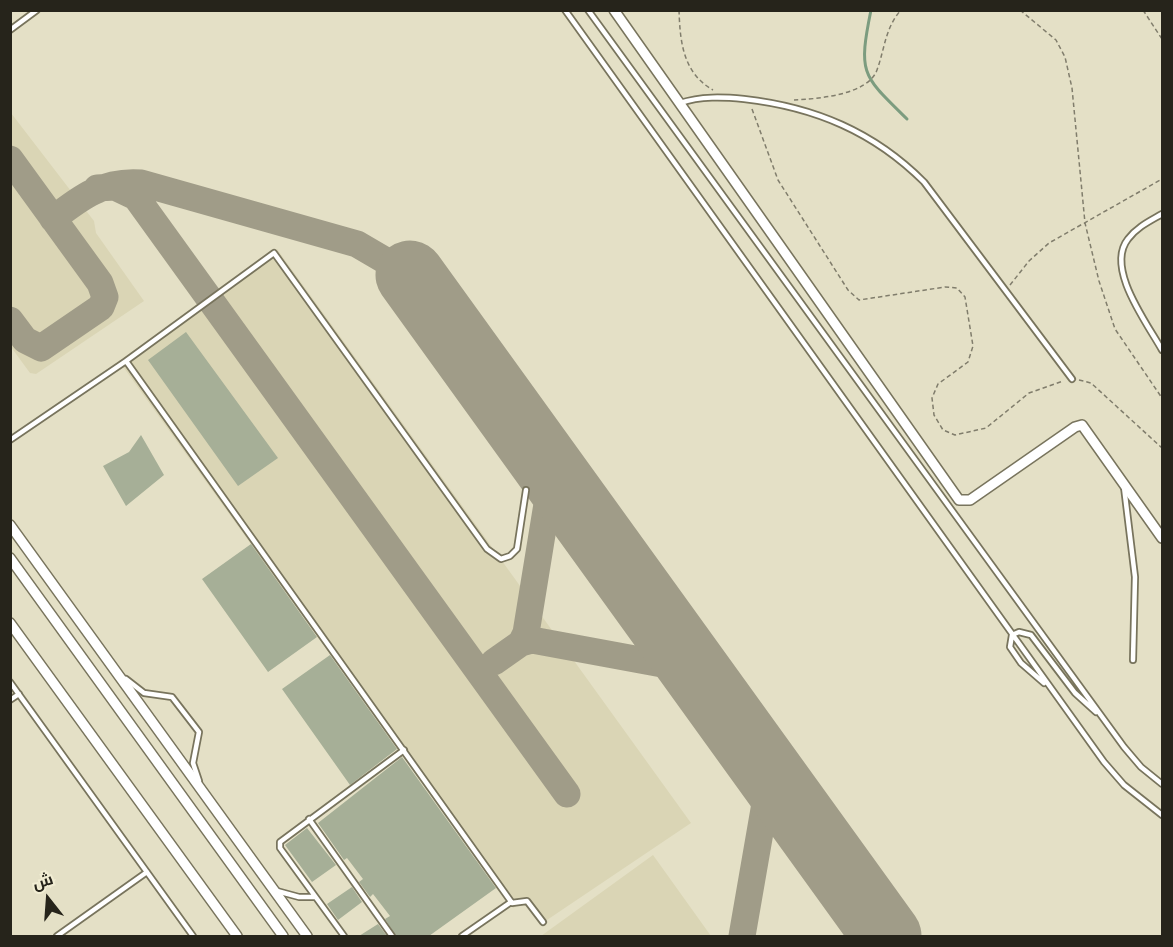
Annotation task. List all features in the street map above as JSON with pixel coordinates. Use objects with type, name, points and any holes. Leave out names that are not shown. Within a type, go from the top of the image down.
[{"type":"street","points":[[614,10],[959,500],[970,500],[1078,426],[1087,429],[1162,538]]},
{"type":"street","points":[[10,525],[307,936]]},
{"type":"street","points":[[10,558],[283,936]]},
{"type":"street","points":[[10,624],[237,936]]},
{"type":"lane","points":[[10,30],[37,10]]},
{"type":"lane","points":[[565,10],[1052,690],[1124,785],[1162,815]]},
{"type":"lane","points":[[588,10],[1103,718],[1142,767],[1162,784]]},
{"type":"lane","points":[[680,103],[693,99],[727,98],[791,106],[850,127],[894,154],[924,182],[1072,379]]},
{"type":"lane","points":[[1162,214],[1137,229],[1126,241],[1122,257],[1122,274],[1162,350]]},
{"type":"lane","points":[[10,440],[126,361],[274,253],[487,549],[501,559],[510,556],[517,549],[526,490]]},
{"type":"lane","points":[[126,361],[511,902],[516,905],[527,901],[543,921]]},
{"type":"lane","points":[[1123,482],[1135,577],[1133,660]]},
{"type":"lane","points":[[1052,690],[1021,663],[1010,647],[1012,636],[1019,632],[1031,635],[1075,693],[1103,718]]},
{"type":"lane","points":[[112,666],[141,691],[172,697],[197,730],[200,738],[193,763],[204,795]]},
{"type":"lane","points":[[10,682],[193,936]]},
{"type":"lane","points":[[10,700],[19,694]]},
{"type":"lane","points":[[345,936],[280,845],[283,838],[404,750]]},
{"type":"lane","points":[[309,819],[392,936]]},
{"type":"lane","points":[[57,936],[147,872]]},
{"type":"lane","points":[[271,888],[289,896],[315,897]]},
{"type":"lane","points":[[462,936],[511,902]]},
{"type":"path","points":[[679,10],[680,41],[687,65],[704,85],[727,98]]},
{"type":"path","points":[[793,100],[842,94],[863,85],[877,73],[891,21],[901,10]]},
{"type":"path","points":[[1020,10],[1056,40],[1065,57],[1072,88],[1085,223],[1099,281],[1115,329],[1162,398]]},
{"type":"path","points":[[1143,10],[1162,39]]},
{"type":"path","points":[[748,100],[778,180],[848,290],[859,300],[945,287],[957,288],[965,297],[972,346],[969,362],[938,384],[932,398],[934,415],[943,430],[955,435],[986,429],[1029,393],[1072,379],[1091,383],[1162,448]]},
{"type":"path","points":[[1006,290],[1029,261],[1050,243],[1162,179]]},
{"type":"shaded area","points":[[11,113],[94,221],[96,233],[144,301],[36,374],[30,373],[11,347]]},
{"type":"shaded area","points":[[277,249],[691,823],[544,922],[525,901],[513,908],[119,361]]},
{"type":"shaded area","points":[[653,855],[711,936],[541,936]]},
{"type":"building","points":[[186,332],[278,458],[238,486],[148,360]]},
{"type":"building","points":[[141,435],[164,475],[126,506],[103,466],[129,452]]},
{"type":"building","points":[[251,544],[317,637],[268,672],[202,579]]},
{"type":"building","points":[[330,655],[397,749],[350,785],[282,689]]},
{"type":"building","points":[[402,757],[496,888],[429,936],[396,936],[385,919],[390,916],[373,894],[370,897],[359,882],[363,879],[347,858],[344,860],[318,823]]},
{"type":"building","points":[[307,828],[336,865],[312,882],[285,845]]},
{"type":"building","points":[[352,887],[362,902],[338,920],[327,904]]},
{"type":"building","points":[[378,924],[387,936],[359,936]]},
{"type":"waterway","points":[[871,10],[865,48],[867,72],[872,82],[907,119]]},
{"type":"taxiway","points":[[10,159],[100,283],[105,297],[101,307],[41,348],[25,340],[10,320]]},
{"type":"taxiway","points":[[53,219],[83,197],[104,187],[141,183],[357,244],[410,275]]},
{"type":"taxiway","points":[[97,188],[115,187],[136,197],[567,794]]},
{"type":"taxiway","points":[[548,465],[550,485],[526,633],[521,643],[532,640],[662,664],[682,668],[701,677]]},
{"type":"taxiway","points":[[494,662],[521,643]]},
{"type":"taxiway","points":[[742,936],[767,792],[764,774],[755,752]]},
{"type":"runway","points":[[410,275],[887,936]]}]
